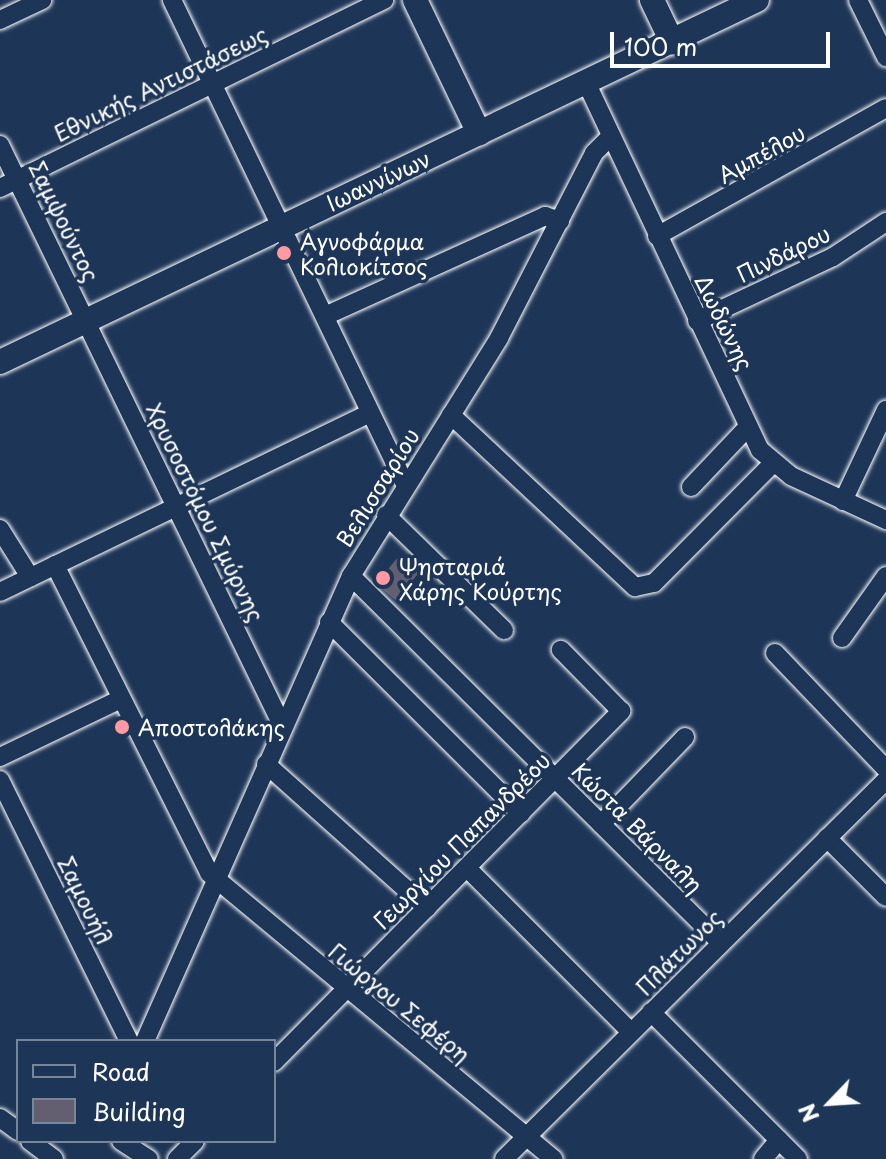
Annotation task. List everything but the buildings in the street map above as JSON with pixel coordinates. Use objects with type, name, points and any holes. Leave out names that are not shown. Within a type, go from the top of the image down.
[{"type":"main road","points":[[415,0],[479,133]]},
{"type":"main road","points":[[652,0],[672,42]]},
{"type":"main road","name":"Ιωαννίνων","points":[[0,362],[283,224],[757,0]]},
{"type":"street","points":[[0,20],[42,0]]},
{"type":"street","points":[[172,0],[283,224],[405,484]]},
{"type":"street","name":"Εθνικής Αντιστάσεως","points":[[0,188],[384,0]]},
{"type":"street","points":[[858,0],[886,57]]},
{"type":"street","name":"Δωδώνης","points":[[586,82],[748,427],[772,464],[843,501],[885,517]]},
{"type":"street","name":"Αμπέλου","points":[[657,236],[886,108]]},
{"type":"street","name":"Βελισσαρίου","points":[[146,1039],[282,725],[351,576],[405,484],[499,338],[594,153],[611,136]]},
{"type":"street","name":"Σαμψούντος","points":[[0,145],[87,319]]},
{"type":"street","points":[[325,316],[545,216],[560,221]]},
{"type":"street","name":"Πινδάρου","points":[[697,321],[833,257],[886,222]]},
{"type":"street","name":"Χρυσοστόμου Σμύρνης","points":[[87,319],[282,725]]},
{"type":"street","points":[[843,501],[886,410]]},
{"type":"street","points":[[0,592],[370,413]]},
{"type":"street","points":[[451,415],[635,587],[654,583],[772,464]]},
{"type":"street","points":[[691,487],[748,427]]},
{"type":"street","points":[[386,515],[504,630]]},
{"type":"street","points":[[0,529],[30,577]]},
{"type":"street","name":"Γιώργου Σεφέρη","points":[[55,565],[194,852],[216,881],[554,1159]]},
{"type":"street","name":"Κώστα Βάρναλη","points":[[351,576],[721,943]]},
{"type":"street","points":[[842,638],[886,576]]},
{"type":"street","points":[[329,622],[521,813]]},
{"type":"street","name":"Γεωργίου Παπανδρέου","points":[[276,1060],[621,711],[561,650]]},
{"type":"street","points":[[775,653],[886,769]]},
{"type":"street","points":[[0,757],[119,700]]},
{"type":"street","points":[[601,824],[685,737]]},
{"type":"street","points":[[266,764],[427,908]]},
{"type":"street","name":"Σαμουήλ","points":[[0,780],[128,1039]]},
{"type":"street","name":"Πλάτωνος","points":[[504,1159],[886,780]]},
{"type":"street","points":[[827,838],[886,897]]},
{"type":"street","points":[[467,868],[631,1032]]},
{"type":"street","points":[[651,1012],[798,1159]]},
{"type":"street","points":[[763,1159],[779,1140]]},
{"type":"street","points":[[33,1143],[54,1159]]},
{"type":"street","points":[[123,1143],[149,1159]]},
{"type":"street","points":[[177,1159],[193,1143]]},
{"type":"place","name":"Αγνοφάρμα Κολιοκίτσος","points":[[284,253]]},
{"type":"place","name":"Ψησταριά Χάρης Κούρτης","points":[[383,578]]},
{"type":"place","name":"Αποστολάκης","points":[[122,727]]}]
